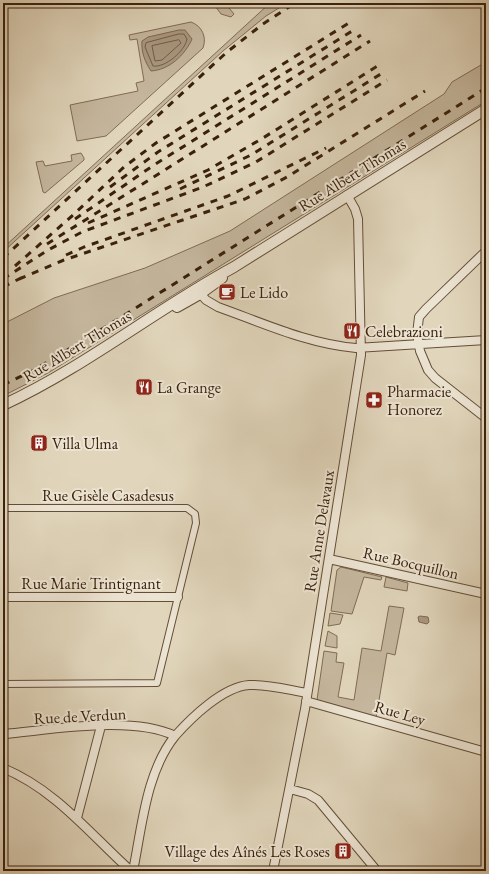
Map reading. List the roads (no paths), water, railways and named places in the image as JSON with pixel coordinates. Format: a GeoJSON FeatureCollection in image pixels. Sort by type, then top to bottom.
{"type":"FeatureCollection","features":[{"type":"Feature","properties":{"kind":"street","name":"Rue Albert Thomas"},"geometry":{"type":"LineString","coordinates":[[3,405],[46,383],[198,291],[486,109]]}},
{"type":"Feature","properties":{"kind":"street","name":"Rue Anne Delavaux"},"geometry":{"type":"LineString","coordinates":[[273,871],[290,789],[306,697],[329,559],[361,347],[358,219],[355,209],[347,196]]}},
{"type":"Feature","properties":{"kind":"street"},"geometry":{"type":"LineString","coordinates":[[486,251],[422,313],[416,327],[418,344],[431,374],[486,418]]}},
{"type":"Feature","properties":{"kind":"street"},"geometry":{"type":"LineString","coordinates":[[198,291],[213,305],[304,338],[338,346],[361,347],[486,340]]}},
{"type":"Feature","properties":{"kind":"street","name":"Rue Gisèle Casadesus"},"geometry":{"type":"LineString","coordinates":[[3,508],[187,508],[195,514],[196,523],[157,683],[3,684]]}},
{"type":"Feature","properties":{"kind":"street","name":"Rue Bocquillon"},"geometry":{"type":"LineString","coordinates":[[329,559],[486,594]]}},
{"type":"Feature","properties":{"kind":"street","name":"Rue Marie Trintignant"},"geometry":{"type":"LineString","coordinates":[[3,597],[178,597]]}},
{"type":"Feature","properties":{"kind":"street"},"geometry":{"type":"LineString","coordinates":[[132,871],[153,776],[162,755],[175,736],[217,699],[238,688],[262,686],[306,697]]}},
{"type":"Feature","properties":{"kind":"street","name":"Rue Ley"},"geometry":{"type":"LineString","coordinates":[[306,697],[486,752]]}},
{"type":"Feature","properties":{"kind":"street"},"geometry":{"type":"LineString","coordinates":[[77,818],[101,726]]}},
{"type":"Feature","properties":{"kind":"street","name":"Rue de Verdun"},"geometry":{"type":"LineString","coordinates":[[3,734],[101,726],[120,726],[150,729],[175,736]]}},
{"type":"Feature","properties":{"kind":"street"},"geometry":{"type":"LineString","coordinates":[[3,768],[33,784],[77,818],[132,871]]}},
{"type":"Feature","properties":{"kind":"street"},"geometry":{"type":"LineString","coordinates":[[290,789],[308,794],[318,800],[377,871]]}},
{"type":"Feature","properties":{"kind":"water"},"geometry":{"type":"Polygon","coordinates":[[[185,30],[192,39],[185,51],[170,65],[151,71],[144,57],[142,41],[148,37],[185,30]]]}},
{"type":"Feature","properties":{"kind":"water"},"geometry":{"type":"Polygon","coordinates":[[[418,617],[428,617],[429,622],[427,624],[419,622],[418,617]]]}},
{"type":"Feature","properties":{"kind":"railway"},"geometry":{"type":"LineString","coordinates":[[3,258],[227,52],[263,24],[295,3]]}},
{"type":"Feature","properties":{"kind":"railway"},"geometry":{"type":"LineString","coordinates":[[15,266],[72,216],[124,167],[156,143],[352,21]]}},
{"type":"Feature","properties":{"kind":"railway"},"geometry":{"type":"LineString","coordinates":[[110,187],[158,152],[357,28]]}},
{"type":"Feature","properties":{"kind":"railway"},"geometry":{"type":"LineString","coordinates":[[75,219],[154,165],[361,35]]}},
{"type":"Feature","properties":{"kind":"railway"},"geometry":{"type":"LineString","coordinates":[[47,244],[370,41]]}},
{"type":"Feature","properties":{"kind":"railway"},"geometry":{"type":"LineString","coordinates":[[88,223],[208,170],[263,138],[379,65]]}},
{"type":"Feature","properties":{"kind":"railway"},"geometry":{"type":"LineString","coordinates":[[180,189],[251,155],[384,72]]}},
{"type":"Feature","properties":{"kind":"railway"},"geometry":{"type":"LineString","coordinates":[[3,279],[48,250],[82,232],[203,187],[256,162],[387,80]]}},
{"type":"Feature","properties":{"kind":"railway"},"geometry":{"type":"LineString","coordinates":[[3,385],[34,370],[99,331],[486,88]]}},
{"type":"Feature","properties":{"kind":"railway"},"geometry":{"type":"LineString","coordinates":[[19,279],[64,260],[245,199],[287,177],[425,91]]}},
{"type":"Feature","properties":{"kind":"railway"},"geometry":{"type":"LineString","coordinates":[[66,255],[84,247],[228,196],[326,148]]}},
{"type":"Feature","properties":{"kind":"railway"},"geometry":{"type":"LineString","coordinates":[[3,287],[23,277]]}},
{"type":"Feature","properties":{"kind":"place","name":"Le Lido"},"geometry":{"type":"Point","coordinates":[227,292]}},
{"type":"Feature","properties":{"kind":"place","name":"Celebrazioni"},"geometry":{"type":"Point","coordinates":[352,331]}},
{"type":"Feature","properties":{"kind":"place","name":"La Grange"},"geometry":{"type":"Point","coordinates":[144,387]}},
{"type":"Feature","properties":{"kind":"place","name":"Pharmacie Honorez"},"geometry":{"type":"Point","coordinates":[374,400]}},
{"type":"Feature","properties":{"kind":"place","name":"Villa Ulma"},"geometry":{"type":"Point","coordinates":[39,443]}},
{"type":"Feature","properties":{"kind":"place","name":"Village des Aînés Les Roses"},"geometry":{"type":"Point","coordinates":[343,851]}}]}
